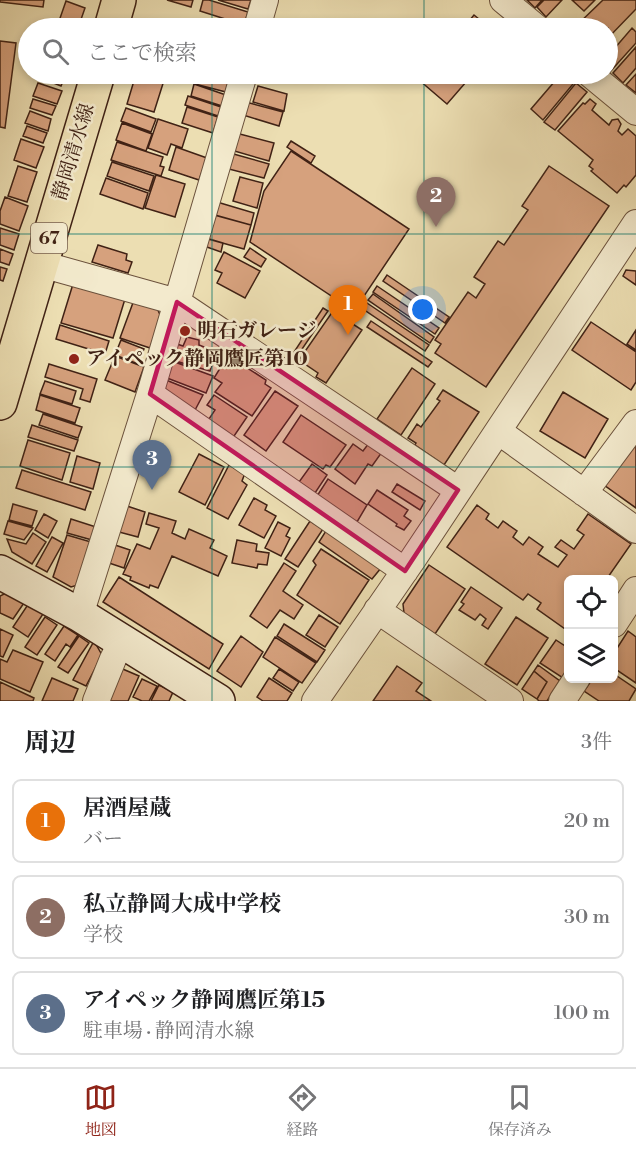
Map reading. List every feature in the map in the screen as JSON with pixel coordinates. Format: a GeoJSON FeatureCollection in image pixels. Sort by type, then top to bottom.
{"type":"FeatureCollection","features":[{"type":"Feature","properties":{"kind":"main road"},"geometry":{"type":"LineString","coordinates":[[114,18],[119,0]]}},
{"type":"Feature","properties":{"kind":"main road","name":"静岡清水線"},"geometry":{"type":"LineString","coordinates":[[0,403],[95,84]]}},
{"type":"Feature","properties":{"kind":"street"},"geometry":{"type":"LineString","coordinates":[[260,18],[265,0]]}},
{"type":"Feature","properties":{"kind":"street"},"geometry":{"type":"LineString","coordinates":[[503,0],[525,18]]}},
{"type":"Feature","properties":{"kind":"street"},"geometry":{"type":"LineString","coordinates":[[80,615],[177,302],[236,84]]}},
{"type":"Feature","properties":{"kind":"street"},"geometry":{"type":"LineString","coordinates":[[602,84],[636,112]]}},
{"type":"Feature","properties":{"kind":"street"},"geometry":{"type":"LineString","coordinates":[[315,701],[498,431],[627,254],[636,223]]}},
{"type":"Feature","properties":{"kind":"street"},"geometry":{"type":"LineString","coordinates":[[41,264],[177,302],[458,490]]}},
{"type":"Feature","properties":{"kind":"street"},"geometry":{"type":"LineString","coordinates":[[150,394],[405,571]]}},
{"type":"Feature","properties":{"kind":"street"},"geometry":{"type":"LineString","coordinates":[[584,493],[636,423]]}},
{"type":"Feature","properties":{"kind":"street"},"geometry":{"type":"LineString","coordinates":[[498,431],[636,530]]}},
{"type":"Feature","properties":{"kind":"street"},"geometry":{"type":"LineString","coordinates":[[0,572],[80,615],[218,701]]}},
{"type":"Feature","properties":{"kind":"street"},"geometry":{"type":"LineString","coordinates":[[618,618],[636,590]]}},
{"type":"Feature","properties":{"kind":"street"},"geometry":{"type":"LineString","coordinates":[[377,610],[510,701]]}},
{"type":"Feature","properties":{"kind":"street"},"geometry":{"type":"LineString","coordinates":[[96,701],[122,641]]}},
{"type":"Feature","properties":{"kind":"street"},"geometry":{"type":"LineString","coordinates":[[562,701],[574,683]]}},
{"type":"Feature","properties":{"kind":"highlighted area"},"geometry":{"type":"Polygon","coordinates":[[[177,302],[458,490],[405,571],[150,394],[177,302]]]}},
{"type":"Feature","properties":{"kind":"building"},"geometry":{"type":"Polygon","coordinates":[[[0,0],[44,0],[43,7],[0,2],[0,0]]]}},
{"type":"Feature","properties":{"kind":"building"},"geometry":{"type":"Polygon","coordinates":[[[167,0],[193,0],[191,7],[167,0]]]}},
{"type":"Feature","properties":{"kind":"building"},"geometry":{"type":"Polygon","coordinates":[[[203,0],[209,0],[248,12],[246,18],[222,18],[200,11],[203,0]]]}},
{"type":"Feature","properties":{"kind":"building"},"geometry":{"type":"Polygon","coordinates":[[[218,0],[251,0],[248,9],[218,0]]]}},
{"type":"Feature","properties":{"kind":"building"},"geometry":{"type":"Polygon","coordinates":[[[527,0],[542,0],[535,8],[527,0]]]}},
{"type":"Feature","properties":{"kind":"building"},"geometry":{"type":"Polygon","coordinates":[[[544,0],[562,0],[546,17],[537,7],[544,0]]]}},
{"type":"Feature","properties":{"kind":"building"},"geometry":{"type":"Polygon","coordinates":[[[572,0],[595,0],[584,11],[572,0]]]}},
{"type":"Feature","properties":{"kind":"building"},"geometry":{"type":"Polygon","coordinates":[[[603,0],[636,0],[636,9],[618,28],[618,18],[584,18],[603,0]]]}},
{"type":"Feature","properties":{"kind":"building"},"geometry":{"type":"Polygon","coordinates":[[[66,1],[85,8],[82,18],[60,18],[66,1]]]}},
{"type":"Feature","properties":{"kind":"building"},"geometry":{"type":"Polygon","coordinates":[[[632,28],[636,32],[636,43],[618,63],[618,44],[632,28]]]}},
{"type":"Feature","properties":{"kind":"building"},"geometry":{"type":"Polygon","coordinates":[[[0,41],[16,43],[5,128],[0,127],[0,41]]]}},
{"type":"Feature","properties":{"kind":"building"},"geometry":{"type":"Polygon","coordinates":[[[636,47],[636,68],[623,83],[618,78],[618,67],[636,47]]]}},
{"type":"Feature","properties":{"kind":"building"},"geometry":{"type":"Polygon","coordinates":[[[636,74],[636,93],[626,85],[636,74]]]}},
{"type":"Feature","properties":{"kind":"building"},"geometry":{"type":"Polygon","coordinates":[[[38,84],[62,91],[57,104],[33,96],[38,84]]]}},
{"type":"Feature","properties":{"kind":"building"},"geometry":{"type":"Polygon","coordinates":[[[133,84],[163,84],[154,112],[127,104],[133,84]]]}},
{"type":"Feature","properties":{"kind":"building"},"geometry":{"type":"Polygon","coordinates":[[[194,84],[226,95],[222,106],[191,96],[194,84]]]}},
{"type":"Feature","properties":{"kind":"building"},"geometry":{"type":"Polygon","coordinates":[[[195,84],[228,84],[226,92],[195,84]]]}},
{"type":"Feature","properties":{"kind":"building"},"geometry":{"type":"Polygon","coordinates":[[[424,84],[464,84],[447,104],[424,84]]]}},
{"type":"Feature","properties":{"kind":"building"},"geometry":{"type":"Polygon","coordinates":[[[552,84],[573,84],[543,120],[531,109],[552,84]]]}},
{"type":"Feature","properties":{"kind":"building"},"geometry":{"type":"Polygon","coordinates":[[[575,84],[587,92],[555,130],[544,122],[575,84]]]}},
{"type":"Feature","properties":{"kind":"building"},"geometry":{"type":"Polygon","coordinates":[[[258,86],[287,94],[284,111],[253,102],[258,86]]]}},
{"type":"Feature","properties":{"kind":"building"},"geometry":{"type":"Polygon","coordinates":[[[188,96],[221,107],[218,116],[185,105],[188,96]]]}},
{"type":"Feature","properties":{"kind":"building"},"geometry":{"type":"Polygon","coordinates":[[[33,99],[56,106],[52,115],[30,108],[33,99]]]}},
{"type":"Feature","properties":{"kind":"building"},"geometry":{"type":"Polygon","coordinates":[[[590,99],[596,104],[592,110],[609,125],[612,120],[618,119],[621,124],[618,131],[622,135],[628,129],[636,136],[636,175],[626,187],[624,185],[617,193],[591,171],[593,169],[589,166],[593,160],[558,131],[583,103],[585,104],[590,99]]]}},
{"type":"Feature","properties":{"kind":"building"},"geometry":{"type":"Polygon","coordinates":[[[246,102],[283,112],[279,126],[243,115],[246,102]]]}},
{"type":"Feature","properties":{"kind":"building"},"geometry":{"type":"Polygon","coordinates":[[[187,107],[218,117],[213,133],[182,123],[187,107]]]}},
{"type":"Feature","properties":{"kind":"building"},"geometry":{"type":"Polygon","coordinates":[[[126,108],[156,119],[151,132],[121,121],[126,108]]]}},
{"type":"Feature","properties":{"kind":"building"},"geometry":{"type":"Polygon","coordinates":[[[30,111],[51,119],[48,131],[25,123],[30,111]]]}},
{"type":"Feature","properties":{"kind":"building"},"geometry":{"type":"Polygon","coordinates":[[[158,119],[188,129],[182,148],[171,144],[167,155],[148,148],[158,119]]]}},
{"type":"Feature","properties":{"kind":"building"},"geometry":{"type":"Polygon","coordinates":[[[122,123],[152,134],[146,151],[116,140],[122,123]]]}},
{"type":"Feature","properties":{"kind":"building"},"geometry":{"type":"Polygon","coordinates":[[[27,126],[47,133],[43,143],[23,136],[27,126]]]}},
{"type":"Feature","properties":{"kind":"building"},"geometry":{"type":"Polygon","coordinates":[[[236,133],[274,143],[269,161],[231,150],[236,133]]]}},
{"type":"Feature","properties":{"kind":"building"},"geometry":{"type":"Polygon","coordinates":[[[21,139],[44,147],[36,168],[14,160],[21,139]]]}},
{"type":"Feature","properties":{"kind":"building"},"geometry":{"type":"Polygon","coordinates":[[[291,141],[315,156],[311,163],[287,147],[291,141]]]}},
{"type":"Feature","properties":{"kind":"building"},"geometry":{"type":"Polygon","coordinates":[[[117,142],[163,157],[160,166],[164,167],[161,176],[111,160],[117,142]]]}},
{"type":"Feature","properties":{"kind":"building"},"geometry":{"type":"Polygon","coordinates":[[[176,147],[207,158],[199,180],[169,170],[176,147]]]}},
{"type":"Feature","properties":{"kind":"building"},"geometry":{"type":"Polygon","coordinates":[[[291,151],[409,229],[354,311],[250,242],[264,191],[291,151]]]}},
{"type":"Feature","properties":{"kind":"building"},"geometry":{"type":"Polygon","coordinates":[[[230,153],[269,164],[264,178],[225,168],[230,153]]]}},
{"type":"Feature","properties":{"kind":"building"},"geometry":{"type":"Polygon","coordinates":[[[112,162],[154,176],[149,191],[107,176],[112,162]]]}},
{"type":"Feature","properties":{"kind":"building"},"geometry":{"type":"Polygon","coordinates":[[[18,166],[37,172],[27,202],[8,196],[18,166]]]}},
{"type":"Feature","properties":{"kind":"building"},"geometry":{"type":"Polygon","coordinates":[[[549,166],[609,206],[486,387],[435,353],[441,344],[435,340],[468,292],[476,298],[485,284],[474,277],[498,241],[504,245],[528,210],[522,206],[549,166]]]}},
{"type":"Feature","properties":{"kind":"building"},"geometry":{"type":"Polygon","coordinates":[[[156,175],[185,184],[175,217],[145,208],[156,175]]]}},
{"type":"Feature","properties":{"kind":"building"},"geometry":{"type":"Polygon","coordinates":[[[240,177],[263,183],[257,208],[233,201],[240,177]]]}},
{"type":"Feature","properties":{"kind":"building"},"geometry":{"type":"Polygon","coordinates":[[[106,178],[148,193],[143,209],[100,194],[106,178]]]}},
{"type":"Feature","properties":{"kind":"building"},"geometry":{"type":"Polygon","coordinates":[[[5,197],[28,206],[19,231],[0,224],[0,211],[5,197]]]}},
{"type":"Feature","properties":{"kind":"building"},"geometry":{"type":"Polygon","coordinates":[[[217,202],[254,213],[251,225],[214,215],[217,202]]]}},
{"type":"Feature","properties":{"kind":"building"},"geometry":{"type":"Polygon","coordinates":[[[215,215],[251,225],[244,249],[208,239],[215,215]]]}},
{"type":"Feature","properties":{"kind":"building"},"geometry":{"type":"Polygon","coordinates":[[[0,228],[19,234],[14,250],[0,245],[0,228]]]}},
{"type":"Feature","properties":{"kind":"building"},"geometry":{"type":"Polygon","coordinates":[[[206,238],[223,243],[221,252],[204,246],[206,238]]]}},
{"type":"Feature","properties":{"kind":"building"},"geometry":{"type":"Polygon","coordinates":[[[98,245],[127,254],[126,260],[132,262],[128,273],[92,262],[98,245]]]}},
{"type":"Feature","properties":{"kind":"building"},"geometry":{"type":"Polygon","coordinates":[[[250,248],[266,259],[261,267],[244,257],[250,248]]]}},
{"type":"Feature","properties":{"kind":"building"},"geometry":{"type":"Polygon","coordinates":[[[0,249],[13,254],[9,265],[0,262],[0,249]]]}},
{"type":"Feature","properties":{"kind":"building"},"geometry":{"type":"Polygon","coordinates":[[[224,252],[260,271],[245,298],[217,283],[222,273],[215,270],[224,252]]]}},
{"type":"Feature","properties":{"kind":"building"},"geometry":{"type":"Polygon","coordinates":[[[0,267],[7,269],[3,281],[0,280],[0,267]]]}},
{"type":"Feature","properties":{"kind":"building"},"geometry":{"type":"Polygon","coordinates":[[[626,270],[636,271],[636,285],[623,276],[626,270]]]}},
{"type":"Feature","properties":{"kind":"building"},"geometry":{"type":"Polygon","coordinates":[[[387,275],[449,317],[445,323],[383,281],[387,275]]]}},
{"type":"Feature","properties":{"kind":"building"},"geometry":{"type":"Polygon","coordinates":[[[73,284],[125,299],[113,338],[61,323],[73,284]]]}},
{"type":"Feature","properties":{"kind":"building"},"geometry":{"type":"Polygon","coordinates":[[[377,286],[439,328],[435,334],[373,292],[377,286]]]}},
{"type":"Feature","properties":{"kind":"building"},"geometry":{"type":"Polygon","coordinates":[[[373,294],[434,337],[430,343],[368,300],[373,294]]]}},
{"type":"Feature","properties":{"kind":"building"},"geometry":{"type":"Polygon","coordinates":[[[134,300],[157,308],[161,317],[150,348],[120,338],[134,300]]]}},
{"type":"Feature","properties":{"kind":"building"},"geometry":{"type":"Polygon","coordinates":[[[367,303],[429,345],[425,351],[363,309],[367,303]]]}},
{"type":"Feature","properties":{"kind":"building"},"geometry":{"type":"Polygon","coordinates":[[[323,308],[328,311],[298,355],[294,352],[323,308]]]}},
{"type":"Feature","properties":{"kind":"building"},"geometry":{"type":"Polygon","coordinates":[[[333,311],[362,330],[326,383],[316,377],[318,373],[299,360],[333,311]]]}},
{"type":"Feature","properties":{"kind":"building"},"geometry":{"type":"Polygon","coordinates":[[[371,321],[432,362],[428,367],[367,327],[371,321]]]}},
{"type":"Feature","properties":{"kind":"building"},"geometry":{"type":"Polygon","coordinates":[[[591,322],[636,352],[636,382],[631,390],[572,350],[591,322]]]}},
{"type":"Feature","properties":{"kind":"building"},"geometry":{"type":"Polygon","coordinates":[[[60,325],[109,341],[105,354],[56,339],[60,325]]]}},
{"type":"Feature","properties":{"kind":"building"},"geometry":{"type":"Polygon","coordinates":[[[636,330],[636,350],[627,344],[636,330]]]}},
{"type":"Feature","properties":{"kind":"building"},"geometry":{"type":"Polygon","coordinates":[[[187,337],[199,340],[199,345],[209,349],[207,356],[214,359],[210,371],[172,360],[177,344],[183,346],[187,337]]]}},
{"type":"Feature","properties":{"kind":"building"},"geometry":{"type":"Polygon","coordinates":[[[121,340],[144,349],[138,364],[115,355],[121,340]]]}},
{"type":"Feature","properties":{"kind":"building"},"geometry":{"type":"Polygon","coordinates":[[[115,356],[144,367],[135,392],[105,380],[115,356]]]}},
{"type":"Feature","properties":{"kind":"building"},"geometry":{"type":"Polygon","coordinates":[[[227,357],[266,380],[265,384],[271,388],[252,416],[215,392],[222,383],[214,378],[227,357]]]}},
{"type":"Feature","properties":{"kind":"building"},"geometry":{"type":"Polygon","coordinates":[[[172,361],[213,376],[206,393],[167,378],[172,361]]]}},
{"type":"Feature","properties":{"kind":"building"},"geometry":{"type":"Polygon","coordinates":[[[49,364],[97,379],[90,402],[80,399],[83,389],[45,377],[49,364]]]}},
{"type":"Feature","properties":{"kind":"building"},"geometry":{"type":"Polygon","coordinates":[[[412,368],[435,384],[401,435],[377,419],[412,368]]]}},
{"type":"Feature","properties":{"kind":"building"},"geometry":{"type":"Polygon","coordinates":[[[166,380],[203,395],[194,412],[168,395],[164,385],[166,380]]]}},
{"type":"Feature","properties":{"kind":"building"},"geometry":{"type":"Polygon","coordinates":[[[45,381],[76,391],[72,404],[40,394],[45,381]]]}},
{"type":"Feature","properties":{"kind":"building"},"geometry":{"type":"Polygon","coordinates":[[[443,390],[479,412],[444,465],[408,438],[417,424],[421,427],[440,401],[437,399],[443,390]]]}},
{"type":"Feature","properties":{"kind":"building"},"geometry":{"type":"Polygon","coordinates":[[[275,391],[298,406],[266,451],[244,435],[275,391]]]}},
{"type":"Feature","properties":{"kind":"building"},"geometry":{"type":"Polygon","coordinates":[[[563,392],[608,419],[585,458],[540,431],[563,392]]]}},
{"type":"Feature","properties":{"kind":"building"},"geometry":{"type":"Polygon","coordinates":[[[40,395],[80,408],[75,423],[36,410],[40,395]]]}},
{"type":"Feature","properties":{"kind":"building"},"geometry":{"type":"Polygon","coordinates":[[[214,395],[247,417],[230,442],[205,425],[215,410],[207,405],[214,395]]]}},
{"type":"Feature","properties":{"kind":"building"},"geometry":{"type":"Polygon","coordinates":[[[43,414],[82,427],[78,438],[39,425],[43,414]]]}},
{"type":"Feature","properties":{"kind":"building"},"geometry":{"type":"Polygon","coordinates":[[[301,415],[346,445],[330,467],[326,465],[323,469],[283,442],[301,415]]]}},
{"type":"Feature","properties":{"kind":"building"},"geometry":{"type":"Polygon","coordinates":[[[32,425],[78,440],[74,451],[28,437],[32,425]]]}},
{"type":"Feature","properties":{"kind":"building"},"geometry":{"type":"Polygon","coordinates":[[[28,440],[70,453],[62,480],[20,466],[28,440]]]}},
{"type":"Feature","properties":{"kind":"building"},"geometry":{"type":"Polygon","coordinates":[[[369,443],[382,452],[372,466],[368,464],[355,484],[335,469],[353,444],[363,451],[369,443]]]}},
{"type":"Feature","properties":{"kind":"building"},"geometry":{"type":"Polygon","coordinates":[[[633,443],[636,445],[636,508],[604,485],[633,443]]]}},
{"type":"Feature","properties":{"kind":"building"},"geometry":{"type":"Polygon","coordinates":[[[147,446],[169,453],[165,467],[141,461],[147,446]]]}},
{"type":"Feature","properties":{"kind":"building"},"geometry":{"type":"Polygon","coordinates":[[[199,454],[224,467],[205,505],[179,492],[199,454]]]}},
{"type":"Feature","properties":{"kind":"building"},"geometry":{"type":"Polygon","coordinates":[[[77,456],[100,463],[93,489],[70,482],[77,456]]]}},
{"type":"Feature","properties":{"kind":"building"},"geometry":{"type":"Polygon","coordinates":[[[312,464],[327,475],[315,493],[299,482],[312,464]]]}},
{"type":"Feature","properties":{"kind":"building"},"geometry":{"type":"Polygon","coordinates":[[[229,465],[245,473],[242,481],[247,485],[228,519],[207,508],[229,465]]]}},
{"type":"Feature","properties":{"kind":"building"},"geometry":{"type":"Polygon","coordinates":[[[22,470],[91,492],[85,510],[16,488],[22,470]]]}},
{"type":"Feature","properties":{"kind":"building"},"geometry":{"type":"Polygon","coordinates":[[[328,479],[367,505],[357,522],[317,496],[328,479]]]}},
{"type":"Feature","properties":{"kind":"building"},"geometry":{"type":"Polygon","coordinates":[[[397,484],[425,501],[420,510],[392,492],[397,484]]]}},
{"type":"Feature","properties":{"kind":"building"},"geometry":{"type":"Polygon","coordinates":[[[377,490],[408,510],[404,516],[411,521],[404,530],[368,504],[377,490]]]}},
{"type":"Feature","properties":{"kind":"building"},"geometry":{"type":"Polygon","coordinates":[[[254,498],[267,505],[265,510],[276,516],[264,538],[239,525],[254,498]]]}},
{"type":"Feature","properties":{"kind":"building"},"geometry":{"type":"Polygon","coordinates":[[[13,504],[37,511],[32,526],[9,520],[13,504]]]}},
{"type":"Feature","properties":{"kind":"building"},"geometry":{"type":"Polygon","coordinates":[[[477,505],[489,514],[486,519],[498,528],[503,521],[517,531],[513,537],[523,545],[529,537],[543,547],[538,554],[558,567],[567,555],[555,547],[561,540],[574,549],[584,535],[577,530],[588,514],[631,544],[609,575],[564,575],[564,628],[537,609],[541,603],[528,594],[523,600],[447,547],[477,505]]]}},
{"type":"Feature","properties":{"kind":"building"},"geometry":{"type":"Polygon","coordinates":[[[127,506],[145,512],[138,537],[119,532],[127,506]]]}},
{"type":"Feature","properties":{"kind":"building"},"geometry":{"type":"Polygon","coordinates":[[[149,513],[176,521],[172,533],[185,539],[189,529],[214,540],[210,548],[227,556],[218,576],[172,556],[158,588],[150,585],[149,588],[130,580],[131,577],[123,574],[137,544],[150,549],[159,528],[146,524],[149,513]]]}},
{"type":"Feature","properties":{"kind":"building"},"geometry":{"type":"Polygon","coordinates":[[[44,514],[57,521],[48,538],[35,530],[44,514]]]}},
{"type":"Feature","properties":{"kind":"building"},"geometry":{"type":"Polygon","coordinates":[[[71,519],[96,527],[92,540],[67,533],[71,519]]]}},
{"type":"Feature","properties":{"kind":"building"},"geometry":{"type":"Polygon","coordinates":[[[8,521],[33,528],[24,540],[4,534],[8,521]]]}},
{"type":"Feature","properties":{"kind":"building"},"geometry":{"type":"Polygon","coordinates":[[[310,521],[323,529],[298,567],[285,559],[310,521]]]}},
{"type":"Feature","properties":{"kind":"building"},"geometry":{"type":"Polygon","coordinates":[[[278,522],[290,528],[286,536],[290,538],[281,556],[265,548],[278,522]]]}},
{"type":"Feature","properties":{"kind":"building"},"geometry":{"type":"Polygon","coordinates":[[[329,526],[381,568],[372,579],[319,542],[329,526]]]}},
{"type":"Feature","properties":{"kind":"building"},"geometry":{"type":"Polygon","coordinates":[[[33,533],[46,542],[32,564],[12,552],[7,539],[26,544],[33,533]]]}},
{"type":"Feature","properties":{"kind":"building"},"geometry":{"type":"Polygon","coordinates":[[[67,535],[91,542],[78,585],[71,587],[53,577],[67,535]]]}},
{"type":"Feature","properties":{"kind":"building"},"geometry":{"type":"Polygon","coordinates":[[[52,537],[63,543],[47,572],[36,566],[52,537]]]}},
{"type":"Feature","properties":{"kind":"building"},"geometry":{"type":"Polygon","coordinates":[[[237,540],[257,544],[256,551],[269,553],[267,565],[258,564],[257,568],[232,563],[237,540]]]}},
{"type":"Feature","properties":{"kind":"building"},"geometry":{"type":"Polygon","coordinates":[[[115,545],[130,550],[124,568],[109,563],[115,545]]]}},
{"type":"Feature","properties":{"kind":"building"},"geometry":{"type":"Polygon","coordinates":[[[321,549],[369,580],[340,624],[297,595],[316,565],[313,561],[321,549]]]}},
{"type":"Feature","properties":{"kind":"building"},"geometry":{"type":"Polygon","coordinates":[[[284,563],[296,571],[283,591],[303,605],[294,619],[280,610],[267,628],[250,616],[284,563]]]}},
{"type":"Feature","properties":{"kind":"building"},"geometry":{"type":"Polygon","coordinates":[[[429,565],[465,589],[435,634],[404,613],[403,604],[429,565]]]}},
{"type":"Feature","properties":{"kind":"building"},"geometry":{"type":"Polygon","coordinates":[[[119,577],[223,644],[209,669],[103,602],[119,577]]]}},
{"type":"Feature","properties":{"kind":"building"},"geometry":{"type":"Polygon","coordinates":[[[471,587],[502,608],[488,629],[482,625],[486,619],[480,614],[475,620],[459,610],[464,604],[461,602],[471,587]]]}},
{"type":"Feature","properties":{"kind":"building"},"geometry":{"type":"Polygon","coordinates":[[[10,591],[26,600],[13,619],[0,613],[0,596],[10,591]]]}},
{"type":"Feature","properties":{"kind":"building"},"geometry":{"type":"Polygon","coordinates":[[[29,603],[43,614],[28,637],[13,627],[29,603]]]}},
{"type":"Feature","properties":{"kind":"building"},"geometry":{"type":"Polygon","coordinates":[[[319,615],[338,627],[325,647],[306,635],[319,615]]]}},
{"type":"Feature","properties":{"kind":"building"},"geometry":{"type":"Polygon","coordinates":[[[45,617],[57,625],[37,655],[25,647],[45,617]]]}},
{"type":"Feature","properties":{"kind":"building"},"geometry":{"type":"Polygon","coordinates":[[[516,617],[548,638],[517,685],[485,664],[516,617]]]}},
{"type":"Feature","properties":{"kind":"building"},"geometry":{"type":"Polygon","coordinates":[[[284,624],[325,650],[317,662],[277,636],[284,624]]]}},
{"type":"Feature","properties":{"kind":"building"},"geometry":{"type":"Polygon","coordinates":[[[64,626],[78,635],[70,647],[66,644],[55,661],[45,654],[64,626]]]}},
{"type":"Feature","properties":{"kind":"building"},"geometry":{"type":"Polygon","coordinates":[[[0,629],[13,635],[3,657],[0,656],[0,629]]]}},
{"type":"Feature","properties":{"kind":"building"},"geometry":{"type":"Polygon","coordinates":[[[628,631],[636,637],[636,683],[618,671],[618,647],[628,631]]]}},
{"type":"Feature","properties":{"kind":"building"},"geometry":{"type":"Polygon","coordinates":[[[79,636],[89,643],[68,673],[58,667],[79,636]]]}},
{"type":"Feature","properties":{"kind":"building"},"geometry":{"type":"Polygon","coordinates":[[[241,636],[263,652],[241,687],[217,671],[241,636]]]}},
{"type":"Feature","properties":{"kind":"building"},"geometry":{"type":"Polygon","coordinates":[[[275,637],[316,663],[302,683],[263,657],[275,637]]]}},
{"type":"Feature","properties":{"kind":"building"},"geometry":{"type":"Polygon","coordinates":[[[556,640],[564,645],[563,678],[540,663],[556,640]]]}},
{"type":"Feature","properties":{"kind":"building"},"geometry":{"type":"Polygon","coordinates":[[[94,641],[102,655],[86,686],[73,680],[94,641]]]}},
{"type":"Feature","properties":{"kind":"building"},"geometry":{"type":"Polygon","coordinates":[[[13,650],[43,662],[30,692],[0,679],[0,659],[7,662],[13,650]]]}},
{"type":"Feature","properties":{"kind":"building"},"geometry":{"type":"Polygon","coordinates":[[[538,665],[560,681],[547,701],[537,699],[547,682],[534,671],[538,665]]]}},
{"type":"Feature","properties":{"kind":"building"},"geometry":{"type":"Polygon","coordinates":[[[397,666],[422,683],[416,691],[431,701],[373,701],[397,666]]]}},
{"type":"Feature","properties":{"kind":"building"},"geometry":{"type":"Polygon","coordinates":[[[118,667],[139,676],[128,701],[103,701],[118,667]]]}},
{"type":"Feature","properties":{"kind":"building"},"geometry":{"type":"Polygon","coordinates":[[[279,669],[299,682],[293,691],[273,678],[279,669]]]}},
{"type":"Feature","properties":{"kind":"building"},"geometry":{"type":"Polygon","coordinates":[[[534,671],[547,682],[537,699],[522,689],[534,671]]]}},
{"type":"Feature","properties":{"kind":"building"},"geometry":{"type":"Polygon","coordinates":[[[618,677],[636,689],[629,701],[599,701],[584,691],[590,683],[618,683],[618,677]]]}},
{"type":"Feature","properties":{"kind":"building"},"geometry":{"type":"Polygon","coordinates":[[[52,678],[78,689],[73,701],[42,701],[52,678]]]}},
{"type":"Feature","properties":{"kind":"building"},"geometry":{"type":"Polygon","coordinates":[[[269,678],[292,693],[287,701],[263,701],[257,697],[269,678]]]}},
{"type":"Feature","properties":{"kind":"building"},"geometry":{"type":"Polygon","coordinates":[[[142,679],[157,686],[149,701],[133,697],[142,679]]]}},
{"type":"Feature","properties":{"kind":"building"},"geometry":{"type":"Polygon","coordinates":[[[0,682],[34,698],[33,701],[0,701],[0,682]]]}},
{"type":"Feature","properties":{"kind":"building"},"geometry":{"type":"Polygon","coordinates":[[[159,685],[173,692],[169,701],[151,701],[159,685]]]}},
{"type":"Feature","properties":{"kind":"place","name":"私立静岡大成中学校"},"geometry":{"type":"Point","coordinates":[436,227]}},
{"type":"Feature","properties":{"kind":"place","name":"明石ガレージ"},"geometry":{"type":"Point","coordinates":[185,331]}},
{"type":"Feature","properties":{"kind":"place","name":"居酒屋蔵"},"geometry":{"type":"Point","coordinates":[348,335]}},
{"type":"Feature","properties":{"kind":"place","name":"アイペック静岡鷹匠第10"},"geometry":{"type":"Point","coordinates":[74,359]}},
{"type":"Feature","properties":{"kind":"place","name":"アイペック静岡鷹匠第15"},"geometry":{"type":"Point","coordinates":[152,490]}}]}
